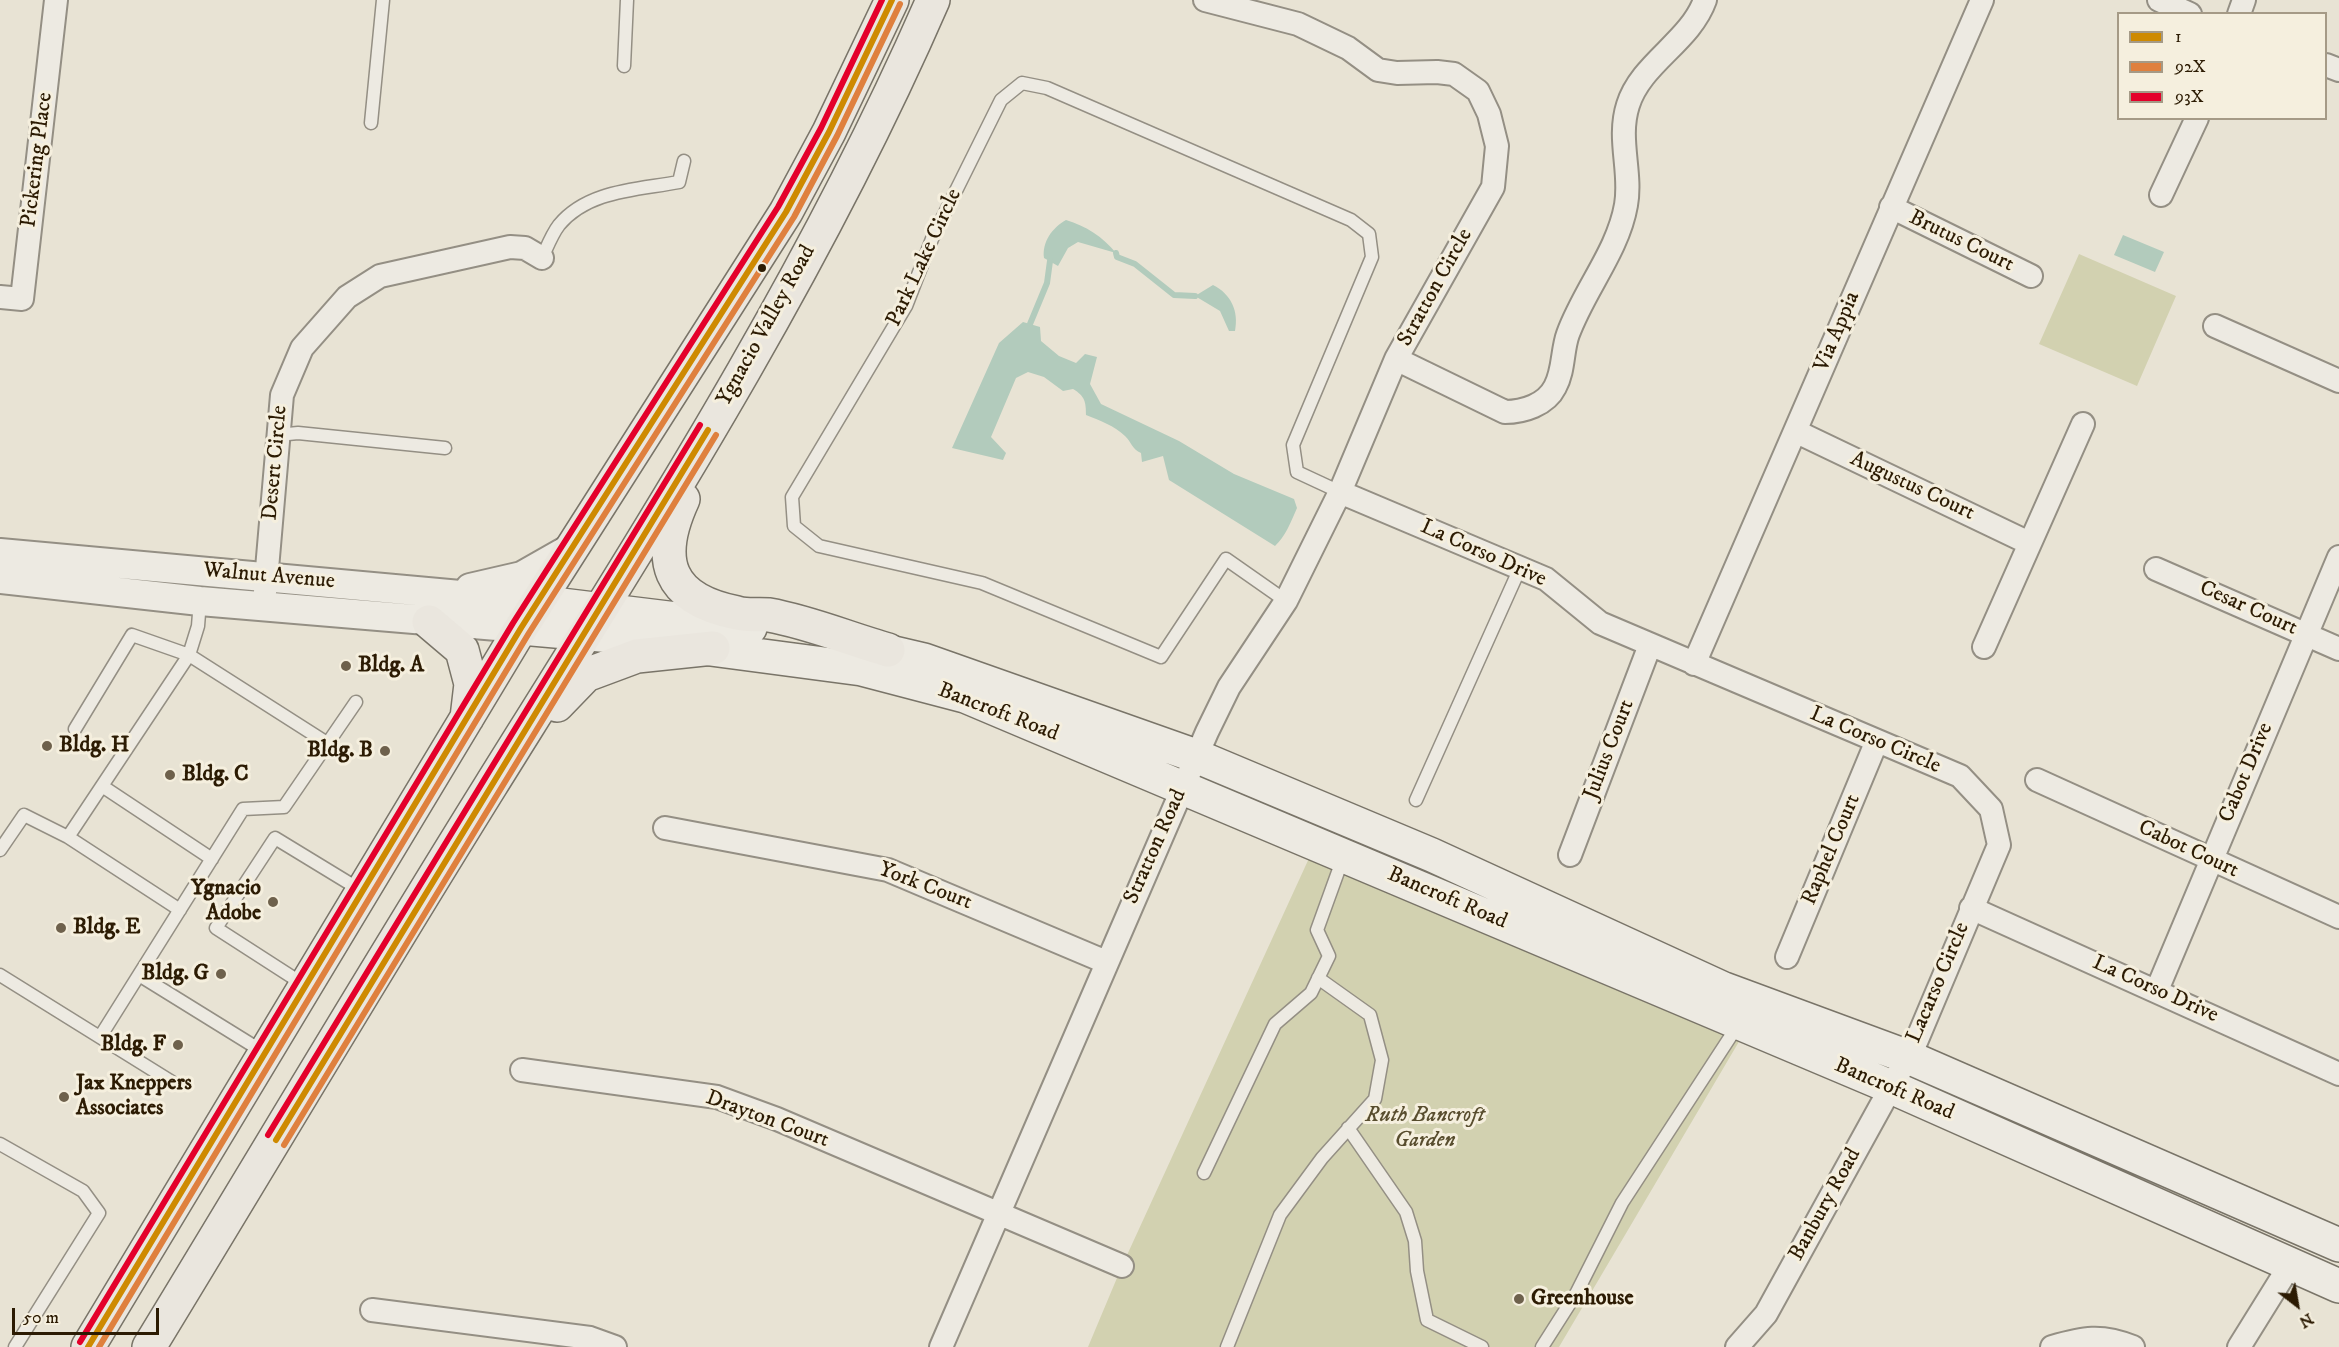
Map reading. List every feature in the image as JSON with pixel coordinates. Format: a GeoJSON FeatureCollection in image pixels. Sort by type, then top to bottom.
{"type":"FeatureCollection","features":[{"type":"Feature","properties":{"kind":"highway","name":"Ygnacio Valley Road"},"geometry":{"type":"LineString","coordinates":[[88,1347],[530,615],[786,212],[829,132],[892,0]]}},
{"type":"Feature","properties":{"kind":"highway","name":"Ygnacio Valley Road"},"geometry":{"type":"LineString","coordinates":[[149,1347],[488,790],[593,622],[793,287],[911,51],[933,0]]}},
{"type":"Feature","properties":{"kind":"highway"},"geometry":{"type":"LineString","coordinates":[[728,397],[671,525],[668,547],[670,563],[683,591],[708,605],[738,614],[768,615],[888,650]]}},
{"type":"Feature","properties":{"kind":"highway"},"geometry":{"type":"LineString","coordinates":[[429,622],[462,650],[471,684],[467,720]]}},
{"type":"Feature","properties":{"kind":"highway"},"geometry":{"type":"LineString","coordinates":[[488,790],[530,747],[556,706],[586,675],[637,656],[713,648]]}},
{"type":"Feature","properties":{"kind":"main road","name":"Bancroft Road"},"geometry":{"type":"LineString","coordinates":[[530,615],[593,622],[718,623],[888,650],[924,660],[1196,756],[1432,855],[1724,989],[1908,1057],[2339,1245]]}},
{"type":"Feature","properties":{"kind":"main road","name":"Bancroft Road"},"geometry":{"type":"LineString","coordinates":[[593,622],[713,648],[862,669],[965,696],[1183,786],[1891,1087],[2339,1286]]}},
{"type":"Feature","properties":{"kind":"street","name":"Pickering Place"},"geometry":{"type":"LineString","coordinates":[[0,297],[22,299],[56,0]]}},
{"type":"Feature","properties":{"kind":"street","name":"Stratton Circle"},"geometry":{"type":"LineString","coordinates":[[1205,0],[1298,24],[1348,48],[1378,70],[1397,73],[1454,74],[1478,91],[1490,114],[1497,146],[1493,187],[1396,359],[1505,412],[1517,412],[1533,407],[1547,397],[1556,386],[1567,336],[1584,296],[1623,223],[1627,202],[1623,136],[1628,104],[1647,74],[1698,18],[1705,0]]}},
{"type":"Feature","properties":{"kind":"street","name":"Via Appia"},"geometry":{"type":"LineString","coordinates":[[1694,664],[1982,0]]}},
{"type":"Feature","properties":{"kind":"street"},"geometry":{"type":"LineString","coordinates":[[2159,0],[2186,12]]}},
{"type":"Feature","properties":{"kind":"street"},"geometry":{"type":"LineString","coordinates":[[2161,195],[2196,120]]}},
{"type":"Feature","properties":{"kind":"street","name":"Brutus Court"},"geometry":{"type":"LineString","coordinates":[[1891,207],[2031,276]]}},
{"type":"Feature","properties":{"kind":"street","name":"Desert Circle"},"geometry":{"type":"LineString","coordinates":[[264,605],[282,395],[302,348],[347,297],[380,276],[510,247],[525,248],[542,258]]}},
{"type":"Feature","properties":{"kind":"street"},"geometry":{"type":"LineString","coordinates":[[2215,326],[2339,381]]}},
{"type":"Feature","properties":{"kind":"street","name":"Stratton Road"},"geometry":{"type":"LineString","coordinates":[[941,1347],[1196,756],[1229,687],[1286,601],[1340,492],[1396,359]]}},
{"type":"Feature","properties":{"kind":"street"},"geometry":{"type":"LineString","coordinates":[[1984,647],[2083,424]]}},
{"type":"Feature","properties":{"kind":"street","name":"Augustus Court"},"geometry":{"type":"LineString","coordinates":[[1796,431],[2030,543]]}},
{"type":"Feature","properties":{"kind":"street","name":"La Corso Drive"},"geometry":{"type":"LineString","coordinates":[[1340,492],[1546,579],[1600,623],[1650,645]]}},
{"type":"Feature","properties":{"kind":"street"},"geometry":{"type":"LineString","coordinates":[[446,594],[522,576],[573,547]]}},
{"type":"Feature","properties":{"kind":"street","name":"Walnut Avenue"},"geometry":{"type":"LineString","coordinates":[[0,553],[446,594],[530,615]]}},
{"type":"Feature","properties":{"kind":"street","name":"Cabot Drive"},"geometry":{"type":"LineString","coordinates":[[2157,990],[2339,557]]}},
{"type":"Feature","properties":{"kind":"street","name":"Cesar Court"},"geometry":{"type":"LineString","coordinates":[[2156,569],[2339,649]]}},
{"type":"Feature","properties":{"kind":"street","name":"Walnut Avenue"},"geometry":{"type":"LineString","coordinates":[[0,579],[200,601],[264,605],[429,622],[530,615]]}},
{"type":"Feature","properties":{"kind":"street","name":"La Corso Circle"},"geometry":{"type":"LineString","coordinates":[[1650,645],[1876,743],[1960,776],[1991,808],[1999,845],[1971,908]]}},
{"type":"Feature","properties":{"kind":"street","name":"Julius Court"},"geometry":{"type":"LineString","coordinates":[[1570,855],[1650,645]]}},
{"type":"Feature","properties":{"kind":"street","name":"Raphel Court"},"geometry":{"type":"LineString","coordinates":[[1787,957],[1876,743]]}},
{"type":"Feature","properties":{"kind":"street","name":"Cabot Court"},"geometry":{"type":"LineString","coordinates":[[2037,780],[2210,861],[2339,917]]}},
{"type":"Feature","properties":{"kind":"street","name":"York Court"},"geometry":{"type":"LineString","coordinates":[[665,828],[888,870],[1106,962]]}},
{"type":"Feature","properties":{"kind":"street","name":"La Corso Drive"},"geometry":{"type":"LineString","coordinates":[[1971,908],[2339,1074]]}},
{"type":"Feature","properties":{"kind":"street","name":"Lacarso Circle"},"geometry":{"type":"LineString","coordinates":[[1908,1057],[1971,908]]}},
{"type":"Feature","properties":{"kind":"street","name":"Banbury Road"},"geometry":{"type":"LineString","coordinates":[[1737,1347],[1766,1314],[1908,1057]]}},
{"type":"Feature","properties":{"kind":"street","name":"Drayton Court"},"geometry":{"type":"LineString","coordinates":[[522,1070],[717,1097],[777,1119],[1122,1266]]}},
{"type":"Feature","properties":{"kind":"street"},"geometry":{"type":"LineString","coordinates":[[2239,1347],[2290,1265]]}},
{"type":"Feature","properties":{"kind":"street"},"geometry":{"type":"LineString","coordinates":[[372,1310],[590,1338],[615,1347]]}},
{"type":"Feature","properties":{"kind":"street"},"geometry":{"type":"LineString","coordinates":[[2052,1347],[2087,1337],[2118,1341],[2133,1347]]}},
{"type":"Feature","properties":{"kind":"lane"},"geometry":{"type":"LineString","coordinates":[[371,123],[383,0]]}},
{"type":"Feature","properties":{"kind":"lane"},"geometry":{"type":"LineString","coordinates":[[624,66],[627,0]]}},
{"type":"Feature","properties":{"kind":"lane","name":"Park Lake Circle"},"geometry":{"type":"LineString","coordinates":[[1286,601],[1226,559],[1161,657],[982,583],[819,546],[794,525],[792,497],[906,306],[932,239],[1001,100],[1022,82],[1047,88],[1351,220],[1369,234],[1372,257],[1293,445],[1297,472],[1340,492]]}},
{"type":"Feature","properties":{"kind":"lane"},"geometry":{"type":"LineString","coordinates":[[542,258],[557,227],[574,209],[591,199],[679,182],[684,161]]}},
{"type":"Feature","properties":{"kind":"lane"},"geometry":{"type":"LineString","coordinates":[[278,435],[298,433],[445,448]]}},
{"type":"Feature","properties":{"kind":"lane"},"geometry":{"type":"LineString","coordinates":[[1416,800],[1520,568]]}},
{"type":"Feature","properties":{"kind":"lane"},"geometry":{"type":"LineString","coordinates":[[68,837],[189,655],[198,626],[200,601]]}},
{"type":"Feature","properties":{"kind":"lane"},"geometry":{"type":"LineString","coordinates":[[75,729],[132,635],[189,655],[327,743]]}},
{"type":"Feature","properties":{"kind":"lane"},"geometry":{"type":"LineString","coordinates":[[100,1037],[243,809],[284,807],[356,702]]}},
{"type":"Feature","properties":{"kind":"lane"},"geometry":{"type":"LineString","coordinates":[[102,786],[212,859]]}},
{"type":"Feature","properties":{"kind":"lane"},"geometry":{"type":"LineString","coordinates":[[0,850],[24,815],[68,837],[180,910]]}},
{"type":"Feature","properties":{"kind":"lane"},"geometry":{"type":"LineString","coordinates":[[306,986],[216,928],[275,838],[363,892]]}},
{"type":"Feature","properties":{"kind":"lane"},"geometry":{"type":"LineString","coordinates":[[1204,1173],[1275,1024],[1311,993],[1329,956],[1317,930],[1344,855]]}},
{"type":"Feature","properties":{"kind":"lane"},"geometry":{"type":"LineString","coordinates":[[0,975],[172,1082]]}},
{"type":"Feature","properties":{"kind":"lane"},"geometry":{"type":"LineString","coordinates":[[139,975],[266,1053]]}},
{"type":"Feature","properties":{"kind":"lane"},"geometry":{"type":"LineString","coordinates":[[1227,1347],[1281,1215],[1322,1158],[1375,1099],[1382,1060],[1370,1015],[1318,978]]}},
{"type":"Feature","properties":{"kind":"lane"},"geometry":{"type":"LineString","coordinates":[[1542,1347],[1577,1292],[1622,1203],[1739,1024]]}},
{"type":"Feature","properties":{"kind":"lane"},"geometry":{"type":"LineString","coordinates":[[1348,1128],[1406,1212],[1415,1241],[1417,1271],[1427,1320],[1482,1347]]}},
{"type":"Feature","properties":{"kind":"lane"},"geometry":{"type":"LineString","coordinates":[[0,1144],[83,1191],[99,1213],[15,1347]]}},
{"type":"Feature","properties":{"kind":"green space"},"geometry":{"type":"Polygon","coordinates":[[[2079,254],[2176,296],[2137,386],[2039,344],[2079,254]]]}},
{"type":"Feature","properties":{"kind":"green space","name":"Ruth Bancroft Garden"},"geometry":{"type":"Polygon","coordinates":[[[1316,843],[1747,1028],[1559,1347],[1088,1347],[1122,1266],[1316,843]]]}},
{"type":"Feature","properties":{"kind":"shaded area"},"geometry":{"type":"Polygon","coordinates":[[[1066,220],[1094,233],[1116,253],[1078,242],[1068,248],[1058,266],[1044,258],[1046,241],[1056,227],[1066,220]]]}},
{"type":"Feature","properties":{"kind":"shaded area"},"geometry":{"type":"Polygon","coordinates":[[[2123,235],[2164,252],[2155,272],[2114,255],[2123,235]]]}},
{"type":"Feature","properties":{"kind":"shaded area"},"geometry":{"type":"Polygon","coordinates":[[[1213,285],[1225,293],[1235,310],[1235,331],[1229,331],[1220,311],[1195,296],[1213,285]]]}},
{"type":"Feature","properties":{"kind":"shaded area"},"geometry":{"type":"Polygon","coordinates":[[[1023,322],[1040,327],[1041,341],[1059,356],[1076,363],[1085,354],[1097,357],[1090,384],[1101,404],[1179,441],[1234,474],[1294,499],[1297,508],[1288,529],[1279,542],[1275,546],[1169,480],[1163,456],[1142,462],[1141,453],[1121,432],[1086,415],[1084,400],[1073,389],[1063,391],[1044,377],[1028,372],[1016,378],[991,437],[1006,453],[1003,460],[952,448],[999,343],[1023,322]]]}},
{"type":"Feature","properties":{"kind":"waterway"},"geometry":{"type":"LineString","coordinates":[[1116,253],[1117,257],[1135,264],[1174,295],[1195,296]]}},
{"type":"Feature","properties":{"kind":"waterway"},"geometry":{"type":"LineString","coordinates":[[1030,324],[1047,283],[1050,261]]}},
{"type":"Feature","properties":{"kind":"transit line","name":"93X"},"geometry":{"type":"LineString","coordinates":[[80,1342],[513,623],[778,207],[821,128],[882,0]]}},
{"type":"Feature","properties":{"kind":"transit line","name":"1"},"geometry":{"type":"LineString","coordinates":[[88,1347],[521,628],[786,212],[829,132],[892,0]]}},
{"type":"Feature","properties":{"kind":"transit line","name":"92X"},"geometry":{"type":"LineString","coordinates":[[99,1347],[529,633],[794,217],[837,136],[900,4]]}},
{"type":"Feature","properties":{"kind":"transit line","name":"93X"},"geometry":{"type":"LineString","coordinates":[[268,1135],[700,425]]}},
{"type":"Feature","properties":{"kind":"transit line","name":"1"},"geometry":{"type":"LineString","coordinates":[[276,1140],[708,430]]}},
{"type":"Feature","properties":{"kind":"transit line","name":"92X"},"geometry":{"type":"LineString","coordinates":[[284,1145],[716,435]]}},
{"type":"Feature","properties":{"kind":"place","name":"Bldg. A"},"geometry":{"type":"Point","coordinates":[346,666]}},
{"type":"Feature","properties":{"kind":"place","name":"Bldg. H"},"geometry":{"type":"Point","coordinates":[47,746]}},
{"type":"Feature","properties":{"kind":"place","name":"Bldg. B"},"geometry":{"type":"Point","coordinates":[385,751]}},
{"type":"Feature","properties":{"kind":"place","name":"Bldg. C"},"geometry":{"type":"Point","coordinates":[170,775]}},
{"type":"Feature","properties":{"kind":"place","name":"Ygnacio Adobe"},"geometry":{"type":"Point","coordinates":[273,902]}},
{"type":"Feature","properties":{"kind":"place","name":"Bldg. E"},"geometry":{"type":"Point","coordinates":[61,928]}},
{"type":"Feature","properties":{"kind":"place","name":"Bldg. G"},"geometry":{"type":"Point","coordinates":[221,974]}},
{"type":"Feature","properties":{"kind":"place","name":"Bldg. F"},"geometry":{"type":"Point","coordinates":[178,1045]}},
{"type":"Feature","properties":{"kind":"place","name":"Jax Kneppers Associates"},"geometry":{"type":"Point","coordinates":[64,1097]}},
{"type":"Feature","properties":{"kind":"place","name":"Greenhouse"},"geometry":{"type":"Point","coordinates":[1519,1299]}}]}
